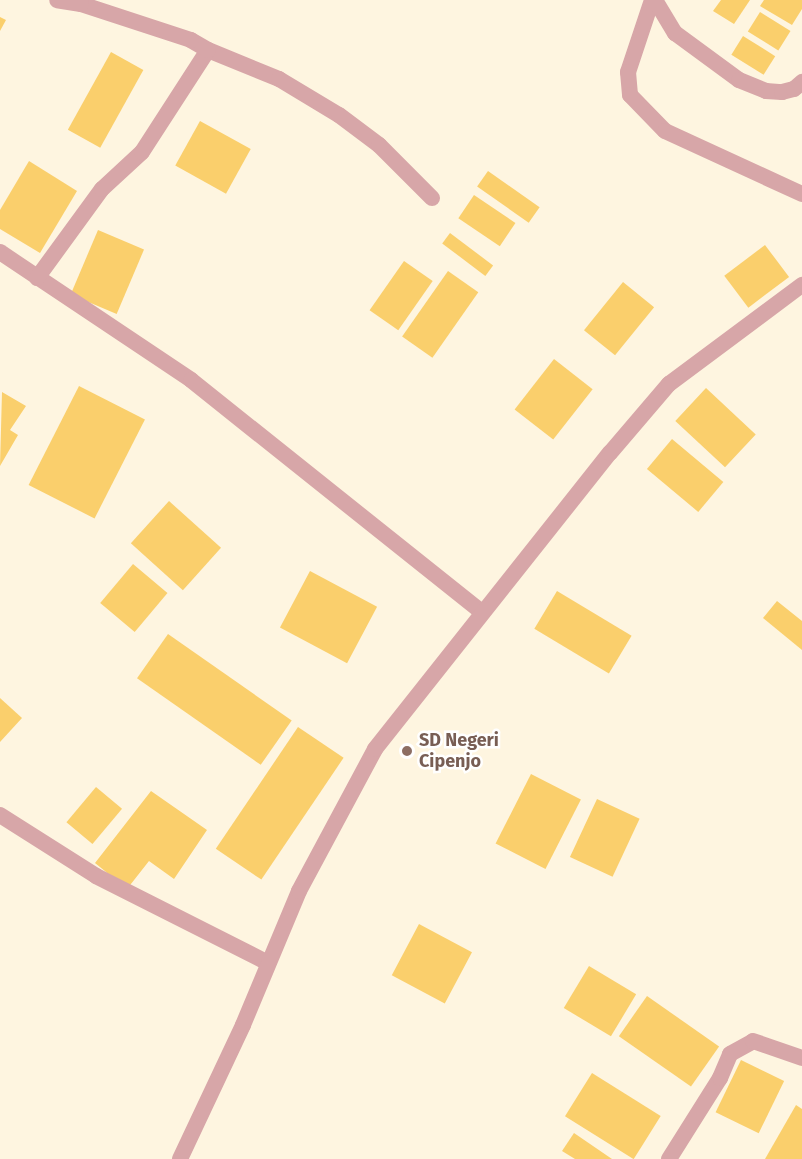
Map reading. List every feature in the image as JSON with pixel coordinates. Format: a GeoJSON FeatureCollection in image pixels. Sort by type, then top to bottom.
{"type":"FeatureCollection","features":[{"type":"Feature","properties":{"kind":"street"},"geometry":{"type":"LineString","coordinates":[[57,0],[81,4],[169,33],[279,79],[339,115],[379,145],[432,198]]}},
{"type":"Feature","properties":{"kind":"street"},"geometry":{"type":"LineString","coordinates":[[654,0],[675,33],[739,80],[766,91],[782,92],[794,89],[802,82]]}},
{"type":"Feature","properties":{"kind":"street"},"geometry":{"type":"LineString","coordinates":[[654,0],[628,72],[630,95],[665,131],[802,194]]}},
{"type":"Feature","properties":{"kind":"street"},"geometry":{"type":"LineString","coordinates":[[37,278],[102,189],[142,152],[208,50]]}},
{"type":"Feature","properties":{"kind":"street"},"geometry":{"type":"LineString","coordinates":[[0,252],[191,380],[482,612]]}},
{"type":"Feature","properties":{"kind":"street"},"geometry":{"type":"LineString","coordinates":[[180,1159],[243,1025],[298,891],[375,749],[482,612],[669,384],[802,285]]}},
{"type":"Feature","properties":{"kind":"street"},"geometry":{"type":"LineString","coordinates":[[0,815],[96,876],[268,963]]}},
{"type":"Feature","properties":{"kind":"street"},"geometry":{"type":"LineString","coordinates":[[673,1158],[720,1078],[730,1054],[753,1041],[802,1058]]}},
{"type":"Feature","properties":{"kind":"building"},"geometry":{"type":"Polygon","coordinates":[[[721,0],[750,0],[734,24],[713,11],[721,0]]]}},
{"type":"Feature","properties":{"kind":"building"},"geometry":{"type":"Polygon","coordinates":[[[764,0],[802,0],[802,9],[792,25],[760,6],[764,0]]]}},
{"type":"Feature","properties":{"kind":"building"},"geometry":{"type":"Polygon","coordinates":[[[760,12],[791,31],[778,51],[748,32],[760,12]]]}},
{"type":"Feature","properties":{"kind":"building"},"geometry":{"type":"Polygon","coordinates":[[[0,17],[6,20],[0,31],[0,17]]]}},
{"type":"Feature","properties":{"kind":"building"},"geometry":{"type":"Polygon","coordinates":[[[743,36],[775,56],[764,75],[731,55],[743,36]]]}},
{"type":"Feature","properties":{"kind":"building"},"geometry":{"type":"Polygon","coordinates":[[[111,52],[143,70],[100,148],[68,130],[111,52]]]}},
{"type":"Feature","properties":{"kind":"building"},"geometry":{"type":"Polygon","coordinates":[[[200,121],[251,149],[226,194],[175,166],[200,121]]]}},
{"type":"Feature","properties":{"kind":"building"},"geometry":{"type":"Polygon","coordinates":[[[29,161],[77,191],[40,253],[0,229],[0,210],[29,161]]]}},
{"type":"Feature","properties":{"kind":"building"},"geometry":{"type":"Polygon","coordinates":[[[488,171],[540,207],[529,223],[477,187],[488,171]]]}},
{"type":"Feature","properties":{"kind":"building"},"geometry":{"type":"Polygon","coordinates":[[[474,195],[515,223],[500,246],[458,218],[474,195]]]}},
{"type":"Feature","properties":{"kind":"building"},"geometry":{"type":"Polygon","coordinates":[[[98,230],[144,250],[117,314],[71,294],[98,230]]]}},
{"type":"Feature","properties":{"kind":"building"},"geometry":{"type":"Polygon","coordinates":[[[450,233],[493,265],[485,276],[442,243],[450,233]]]}},
{"type":"Feature","properties":{"kind":"building"},"geometry":{"type":"Polygon","coordinates":[[[765,245],[789,277],[748,308],[724,276],[765,245]]]}},
{"type":"Feature","properties":{"kind":"building"},"geometry":{"type":"Polygon","coordinates":[[[404,261],[433,281],[398,330],[370,310],[404,261]]]}},
{"type":"Feature","properties":{"kind":"building"},"geometry":{"type":"Polygon","coordinates":[[[448,271],[478,292],[432,358],[402,337],[448,271]]]}},
{"type":"Feature","properties":{"kind":"building"},"geometry":{"type":"Polygon","coordinates":[[[623,282],[654,307],[615,355],[584,330],[623,282]]]}},
{"type":"Feature","properties":{"kind":"building"},"geometry":{"type":"Polygon","coordinates":[[[554,359],[593,389],[553,440],[515,409],[554,359]]]}},
{"type":"Feature","properties":{"kind":"building"},"geometry":{"type":"Polygon","coordinates":[[[79,386],[145,420],[95,518],[29,485],[79,386]]]}},
{"type":"Feature","properties":{"kind":"building"},"geometry":{"type":"Polygon","coordinates":[[[706,388],[756,434],[725,467],[675,421],[706,388]]]}},
{"type":"Feature","properties":{"kind":"building"},"geometry":{"type":"Polygon","coordinates":[[[2,392],[26,406],[10,430],[18,435],[0,466],[2,392]]]}},
{"type":"Feature","properties":{"kind":"building"},"geometry":{"type":"Polygon","coordinates":[[[672,439],[723,482],[698,512],[647,469],[672,439]]]}},
{"type":"Feature","properties":{"kind":"building"},"geometry":{"type":"Polygon","coordinates":[[[169,501],[221,548],[183,590],[131,543],[169,501]]]}},
{"type":"Feature","properties":{"kind":"building"},"geometry":{"type":"Polygon","coordinates":[[[133,564],[167,593],[135,632],[100,603],[133,564]]]}},
{"type":"Feature","properties":{"kind":"building"},"geometry":{"type":"Polygon","coordinates":[[[310,571],[377,607],[347,663],[280,628],[310,571]]]}},
{"type":"Feature","properties":{"kind":"building"},"geometry":{"type":"Polygon","coordinates":[[[557,591],[632,636],[609,674],[534,629],[557,591]]]}},
{"type":"Feature","properties":{"kind":"building"},"geometry":{"type":"Polygon","coordinates":[[[777,601],[802,621],[802,650],[763,618],[777,601]]]}},
{"type":"Feature","properties":{"kind":"building"},"geometry":{"type":"Polygon","coordinates":[[[168,634],[292,721],[261,765],[137,678],[168,634]]]}},
{"type":"Feature","properties":{"kind":"building"},"geometry":{"type":"Polygon","coordinates":[[[0,698],[22,718],[0,742],[0,698]]]}},
{"type":"Feature","properties":{"kind":"building"},"geometry":{"type":"Polygon","coordinates":[[[298,727],[344,758],[261,880],[216,849],[298,727]]]}},
{"type":"Feature","properties":{"kind":"building"},"geometry":{"type":"Polygon","coordinates":[[[531,774],[581,799],[545,869],[496,843],[531,774]]]}},
{"type":"Feature","properties":{"kind":"building"},"geometry":{"type":"Polygon","coordinates":[[[96,787],[122,809],[92,844],[66,822],[96,787]]]}},
{"type":"Feature","properties":{"kind":"building"},"geometry":{"type":"Polygon","coordinates":[[[151,791],[207,830],[174,879],[149,861],[127,889],[95,863],[151,791]]]}},
{"type":"Feature","properties":{"kind":"building"},"geometry":{"type":"Polygon","coordinates":[[[597,799],[640,819],[613,877],[570,857],[597,799]]]}},
{"type":"Feature","properties":{"kind":"building"},"geometry":{"type":"Polygon","coordinates":[[[419,924],[472,952],[445,1003],[392,975],[419,924]]]}},
{"type":"Feature","properties":{"kind":"building"},"geometry":{"type":"Polygon","coordinates":[[[589,966],[636,994],[611,1036],[564,1008],[589,966]]]}},
{"type":"Feature","properties":{"kind":"building"},"geometry":{"type":"Polygon","coordinates":[[[647,996],[719,1046],[691,1087],[619,1036],[647,996]]]}},
{"type":"Feature","properties":{"kind":"building"},"geometry":{"type":"Polygon","coordinates":[[[741,1060],[784,1081],[759,1133],[716,1112],[741,1060]]]}},
{"type":"Feature","properties":{"kind":"building"},"geometry":{"type":"Polygon","coordinates":[[[592,1073],[661,1116],[634,1159],[565,1116],[592,1073]]]}},
{"type":"Feature","properties":{"kind":"building"},"geometry":{"type":"Polygon","coordinates":[[[796,1105],[802,1109],[802,1159],[765,1159],[796,1105]]]}},
{"type":"Feature","properties":{"kind":"building"},"geometry":{"type":"Polygon","coordinates":[[[574,1133],[612,1159],[575,1159],[562,1151],[574,1133]]]}},
{"type":"Feature","properties":{"kind":"place","name":"SD Negeri Cipenjo"},"geometry":{"type":"Point","coordinates":[407,751]}}]}
